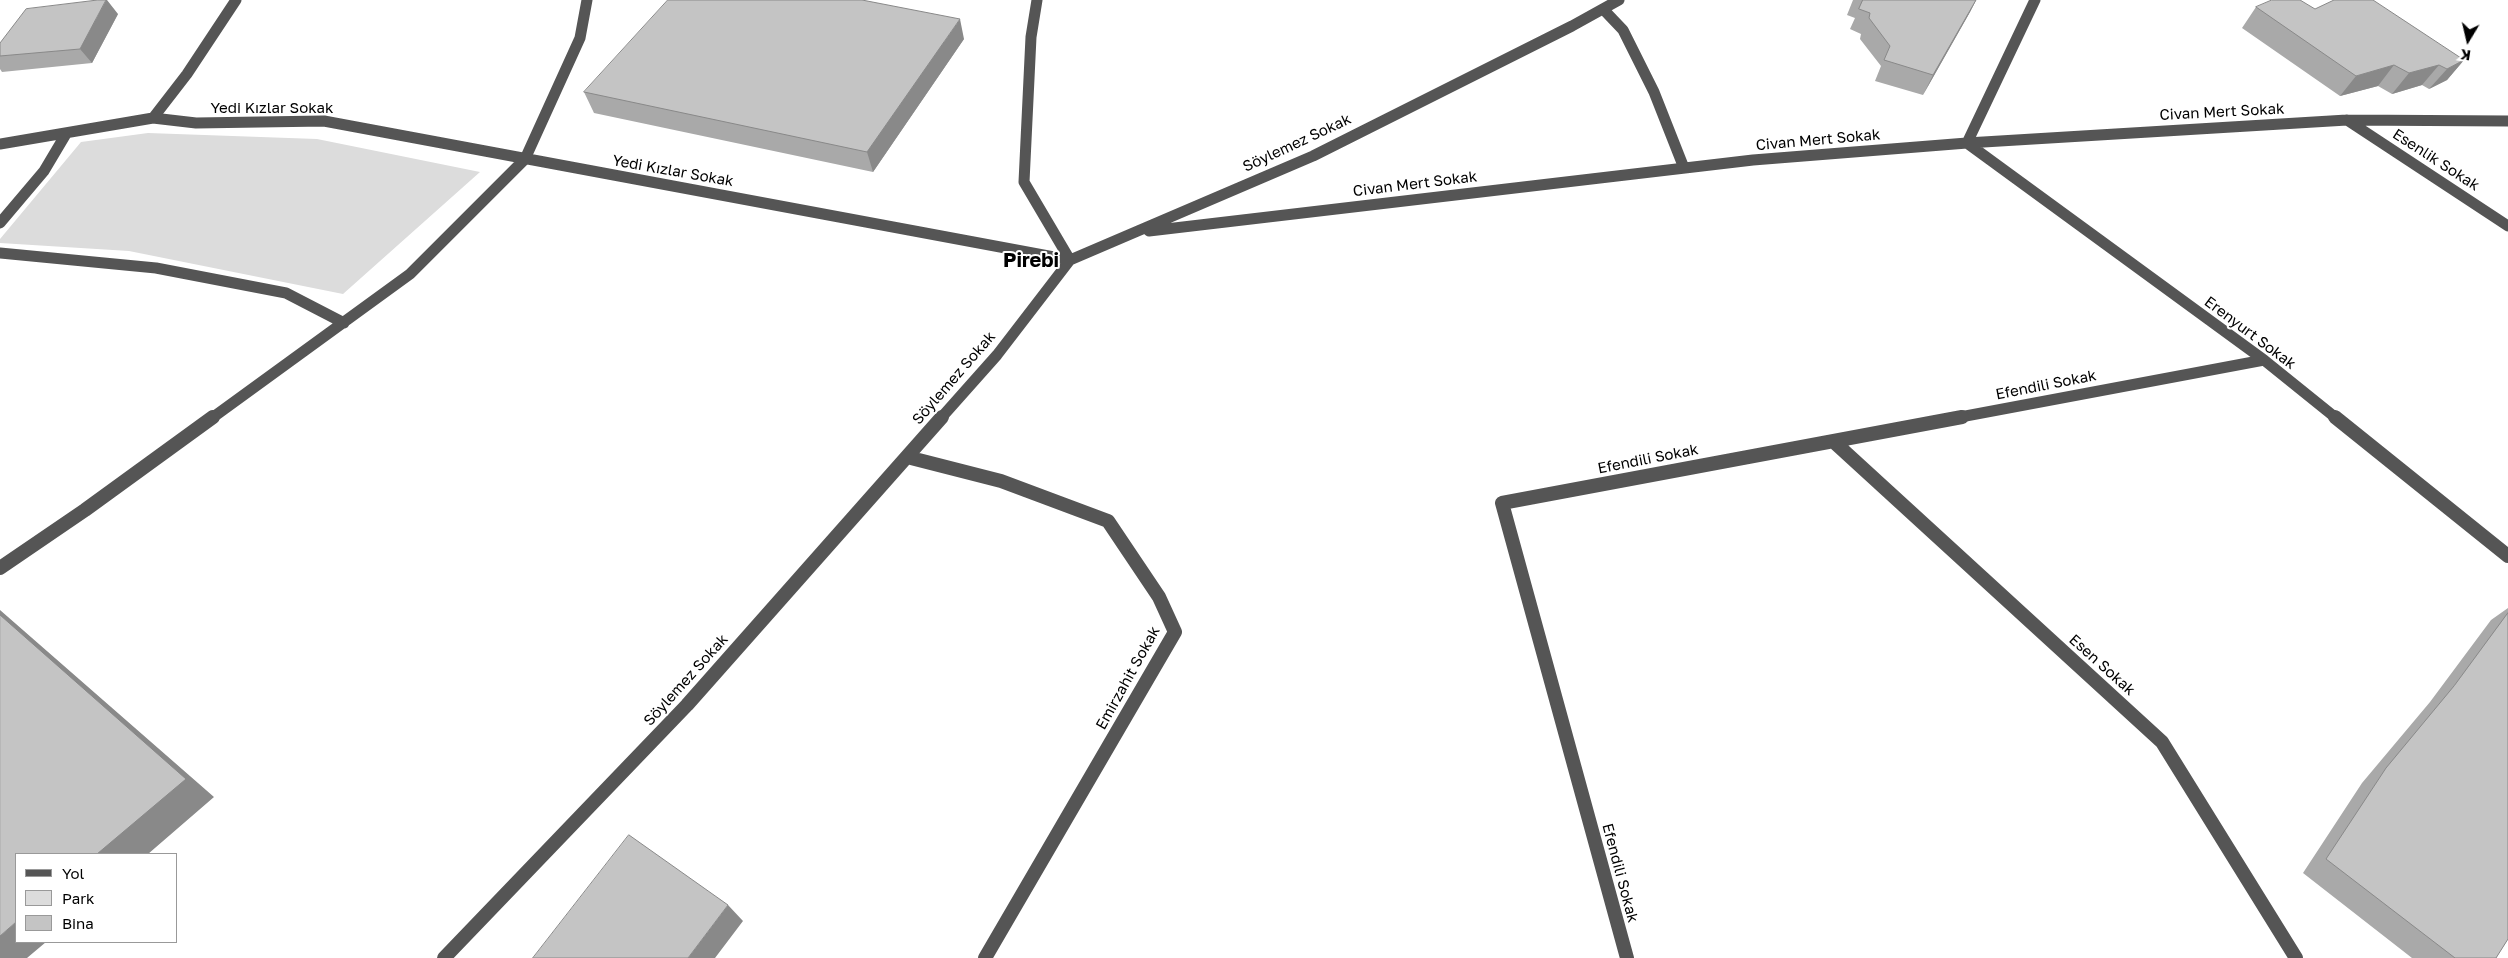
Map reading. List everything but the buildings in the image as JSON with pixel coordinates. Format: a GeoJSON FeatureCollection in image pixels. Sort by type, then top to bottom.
{"type":"FeatureCollection","features":[{"type":"Feature","properties":{"kind":"street"},"geometry":{"type":"LineString","coordinates":[[153,118],[187,74],[236,0]]}},
{"type":"Feature","properties":{"kind":"street"},"geometry":{"type":"LineString","coordinates":[[0,568],[93,504],[410,274],[524,158],[580,38],[587,0]]}},
{"type":"Feature","properties":{"kind":"street"},"geometry":{"type":"LineString","coordinates":[[1037,0],[1031,37],[1024,182],[1070,260]]}},
{"type":"Feature","properties":{"kind":"street","name":"Söylemez Sokak"},"geometry":{"type":"LineString","coordinates":[[444,958],[687,705],[997,356],[1070,260],[1313,156],[1619,0]]}},
{"type":"Feature","properties":{"kind":"street"},"geometry":{"type":"LineString","coordinates":[[1967,143],[2036,0]]}},
{"type":"Feature","properties":{"kind":"street"},"geometry":{"type":"LineString","coordinates":[[1603,9],[1623,30],[1654,92],[1684,168]]}},
{"type":"Feature","properties":{"kind":"street","name":"Yedi Kızlar Sokak"},"geometry":{"type":"LineString","coordinates":[[0,144],[153,118],[196,123],[324,121],[1070,260]]}},
{"type":"Feature","properties":{"kind":"street","name":"Civan Mert Sokak"},"geometry":{"type":"LineString","coordinates":[[1133,232],[1684,168],[1967,143],[2347,120],[2508,121]]}},
{"type":"Feature","properties":{"kind":"street","name":"Esenlik Sokak"},"geometry":{"type":"LineString","coordinates":[[2347,120],[2508,226]]}},
{"type":"Feature","properties":{"kind":"street"},"geometry":{"type":"LineString","coordinates":[[0,223],[44,171],[66,134]]}},
{"type":"Feature","properties":{"kind":"street","name":"Erenyurt Sokak"},"geometry":{"type":"LineString","coordinates":[[1967,143],[2264,360],[2508,556]]}},
{"type":"Feature","properties":{"kind":"street"},"geometry":{"type":"LineString","coordinates":[[0,253],[156,268],[286,293],[344,323]]}},
{"type":"Feature","properties":{"kind":"street","name":"Efendili Sokak"},"geometry":{"type":"LineString","coordinates":[[1627,958],[1502,503],[2264,360]]}},
{"type":"Feature","properties":{"kind":"street","name":"Esen Sokak"},"geometry":{"type":"LineString","coordinates":[[1833,441],[2162,742],[2296,958]]}},
{"type":"Feature","properties":{"kind":"street","name":"Emirzahit Sokak"},"geometry":{"type":"LineString","coordinates":[[907,457],[1001,481],[1108,521],[1159,597],[1175,632],[985,958]]}},
{"type":"Feature","properties":{"kind":"green space"},"geometry":{"type":"Polygon","coordinates":[[[148,133],[317,139],[480,172],[343,294],[129,251],[0,243],[0,239],[81,142],[148,133]]]}},
{"type":"Feature","properties":{"kind":"district","name":"Pirebi"},"geometry":{"type":"Point","coordinates":[1031,261]}}]}
